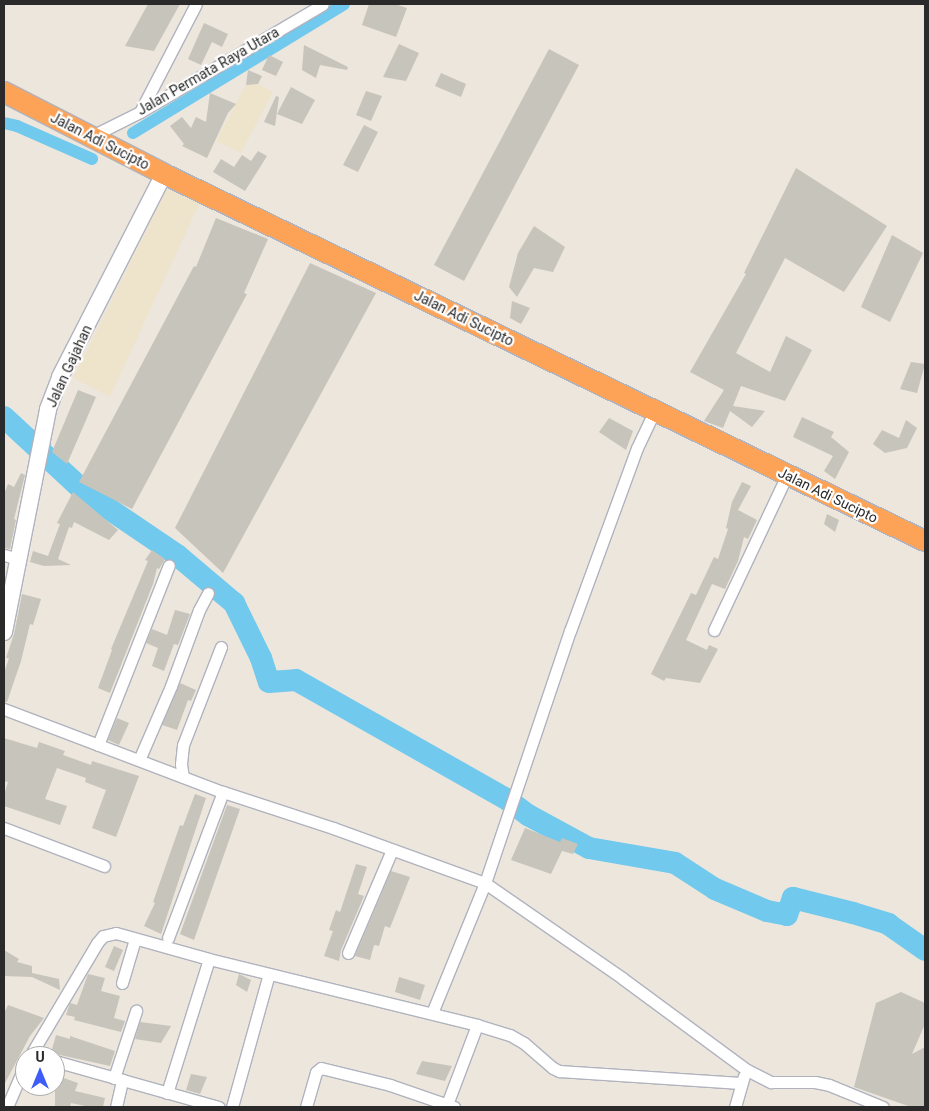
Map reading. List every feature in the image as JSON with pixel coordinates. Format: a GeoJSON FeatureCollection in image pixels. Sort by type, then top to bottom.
{"type":"FeatureCollection","features":[{"type":"Feature","properties":{"kind":"highway","name":"Jalan Adi Sucipto"},"geometry":{"type":"LineString","coordinates":[[4,92],[164,174],[925,542]]}},
{"type":"Feature","properties":{"kind":"street"},"geometry":{"type":"LineString","coordinates":[[140,112],[196,4]]}},
{"type":"Feature","properties":{"kind":"street","name":"Jalan Permata Raya Utara"},"geometry":{"type":"LineString","coordinates":[[92,136],[140,112],[322,4]]}},
{"type":"Feature","properties":{"kind":"street","name":"Jalan Gajahan"},"geometry":{"type":"LineString","coordinates":[[4,632],[11,557],[38,462],[48,409],[60,377],[164,174]]}},
{"type":"Feature","properties":{"kind":"street"},"geometry":{"type":"LineString","coordinates":[[432,1013],[485,883],[512,798],[570,631],[637,448],[655,410]]}},
{"type":"Feature","properties":{"kind":"street"},"geometry":{"type":"LineString","coordinates":[[714,630],[787,475]]}},
{"type":"Feature","properties":{"kind":"street"},"geometry":{"type":"LineString","coordinates":[[98,745],[169,565]]}},
{"type":"Feature","properties":{"kind":"street"},"geometry":{"type":"LineString","coordinates":[[139,760],[171,686],[199,610],[208,593]]}},
{"type":"Feature","properties":{"kind":"street"},"geometry":{"type":"LineString","coordinates":[[183,777],[183,745],[221,647]]}},
{"type":"Feature","properties":{"kind":"street"},"geometry":{"type":"LineString","coordinates":[[4,709],[223,792],[485,883],[622,978],[747,1070],[771,1082],[815,1082],[829,1085],[861,1103],[883,1107]]}},
{"type":"Feature","properties":{"kind":"street"},"geometry":{"type":"LineString","coordinates":[[168,938],[223,792]]}},
{"type":"Feature","properties":{"kind":"street"},"geometry":{"type":"LineString","coordinates":[[4,828],[104,866]]}},
{"type":"Feature","properties":{"kind":"street"},"geometry":{"type":"LineString","coordinates":[[348,953],[392,850]]}},
{"type":"Feature","properties":{"kind":"street"},"geometry":{"type":"LineString","coordinates":[[38,1046],[103,936],[116,933],[209,959],[477,1025],[517,1039],[559,1071],[741,1083]]}},
{"type":"Feature","properties":{"kind":"street"},"geometry":{"type":"LineString","coordinates":[[122,983],[136,939]]}},
{"type":"Feature","properties":{"kind":"street"},"geometry":{"type":"LineString","coordinates":[[167,1092],[209,959]]}},
{"type":"Feature","properties":{"kind":"street"},"geometry":{"type":"LineString","coordinates":[[232,1107],[269,974]]}},
{"type":"Feature","properties":{"kind":"street"},"geometry":{"type":"LineString","coordinates":[[116,1107],[118,1079],[136,1011]]}},
{"type":"Feature","properties":{"kind":"street"},"geometry":{"type":"LineString","coordinates":[[306,1107],[316,1072],[321,1068],[368,1079],[449,1106],[477,1025]]}},
{"type":"Feature","properties":{"kind":"street"},"geometry":{"type":"LineString","coordinates":[[65,1064],[219,1107]]}},
{"type":"Feature","properties":{"kind":"street"},"geometry":{"type":"LineString","coordinates":[[735,1107],[741,1083],[747,1070]]}},
{"type":"Feature","properties":{"kind":"street"},"geometry":{"type":"LineString","coordinates":[[7,1107],[15,1088]]}},
{"type":"Feature","properties":{"kind":"shaded area"},"geometry":{"type":"Polygon","coordinates":[[[249,79],[273,92],[241,153],[216,141],[249,79]]]}},
{"type":"Feature","properties":{"kind":"shaded area"},"geometry":{"type":"Polygon","coordinates":[[[169,185],[201,200],[110,397],[73,378],[169,185]]]}},
{"type":"Feature","properties":{"kind":"building"},"geometry":{"type":"Polygon","coordinates":[[[148,4],[180,4],[154,51],[125,46],[148,4]]]}},
{"type":"Feature","properties":{"kind":"building"},"geometry":{"type":"Polygon","coordinates":[[[369,4],[395,4],[407,8],[396,37],[362,25],[369,4]]]}},
{"type":"Feature","properties":{"kind":"building"},"geometry":{"type":"Polygon","coordinates":[[[204,23],[228,34],[222,47],[212,42],[201,65],[188,59],[204,23]]]}},
{"type":"Feature","properties":{"kind":"building"},"geometry":{"type":"Polygon","coordinates":[[[399,44],[419,53],[406,81],[383,77],[399,44]]]}},
{"type":"Feature","properties":{"kind":"building"},"geometry":{"type":"Polygon","coordinates":[[[304,45],[348,67],[347,70],[320,65],[316,78],[302,70],[304,45]]]}},
{"type":"Feature","properties":{"kind":"building"},"geometry":{"type":"Polygon","coordinates":[[[549,49],[579,65],[464,281],[434,265],[549,49]]]}},
{"type":"Feature","properties":{"kind":"building"},"geometry":{"type":"Polygon","coordinates":[[[269,55],[283,62],[276,76],[262,70],[269,55]]]}},
{"type":"Feature","properties":{"kind":"building"},"geometry":{"type":"Polygon","coordinates":[[[248,70],[262,76],[258,84],[246,85],[248,70]]]}},
{"type":"Feature","properties":{"kind":"building"},"geometry":{"type":"Polygon","coordinates":[[[441,73],[466,84],[461,97],[435,86],[441,73]]]}},
{"type":"Feature","properties":{"kind":"building"},"geometry":{"type":"Polygon","coordinates":[[[291,87],[315,100],[302,124],[277,114],[291,87]]]}},
{"type":"Feature","properties":{"kind":"building"},"geometry":{"type":"Polygon","coordinates":[[[366,91],[382,96],[371,121],[356,115],[366,91]]]}},
{"type":"Feature","properties":{"kind":"building"},"geometry":{"type":"Polygon","coordinates":[[[210,93],[236,104],[228,113],[207,158],[182,146],[184,144],[170,126],[182,117],[191,128],[196,117],[206,122],[210,93]]]}},
{"type":"Feature","properties":{"kind":"building"},"geometry":{"type":"Polygon","coordinates":[[[276,96],[279,97],[275,126],[264,122],[276,96]]]}},
{"type":"Feature","properties":{"kind":"building"},"geometry":{"type":"Polygon","coordinates":[[[364,125],[378,132],[358,172],[343,165],[364,125]]]}},
{"type":"Feature","properties":{"kind":"building"},"geometry":{"type":"Polygon","coordinates":[[[258,151],[267,156],[245,191],[213,172],[221,159],[234,167],[242,155],[251,161],[258,151]]]}},
{"type":"Feature","properties":{"kind":"building"},"geometry":{"type":"Polygon","coordinates":[[[796,168],[887,226],[844,292],[785,258],[736,353],[770,372],[786,336],[812,350],[785,401],[741,386],[733,406],[765,411],[752,427],[730,411],[723,428],[704,421],[724,390],[690,372],[746,274],[744,273],[796,168]]]}},
{"type":"Feature","properties":{"kind":"building"},"geometry":{"type":"Polygon","coordinates":[[[216,218],[268,239],[244,293],[247,294],[132,509],[79,482],[194,266],[196,267],[216,218]]]}},
{"type":"Feature","properties":{"kind":"building"},"geometry":{"type":"Polygon","coordinates":[[[534,226],[565,247],[553,272],[534,268],[517,297],[509,287],[518,253],[534,226]]]}},
{"type":"Feature","properties":{"kind":"building"},"geometry":{"type":"Polygon","coordinates":[[[892,235],[923,253],[890,322],[861,307],[892,235]]]}},
{"type":"Feature","properties":{"kind":"building"},"geometry":{"type":"Polygon","coordinates":[[[310,263],[376,293],[223,573],[175,528],[310,263]]]}},
{"type":"Feature","properties":{"kind":"building"},"geometry":{"type":"Polygon","coordinates":[[[512,301],[530,308],[521,324],[510,318],[512,301]]]}},
{"type":"Feature","properties":{"kind":"building"},"geometry":{"type":"Polygon","coordinates":[[[911,362],[925,364],[917,393],[900,389],[911,362]]]}},
{"type":"Feature","properties":{"kind":"building"},"geometry":{"type":"Polygon","coordinates":[[[78,390],[96,397],[67,464],[52,452],[78,390]]]}},
{"type":"Feature","properties":{"kind":"building"},"geometry":{"type":"Polygon","coordinates":[[[802,417],[834,432],[831,437],[849,452],[835,479],[824,471],[833,456],[793,437],[802,417]]]}},
{"type":"Feature","properties":{"kind":"building"},"geometry":{"type":"Polygon","coordinates":[[[609,418],[633,431],[626,450],[599,432],[609,418]]]}},
{"type":"Feature","properties":{"kind":"building"},"geometry":{"type":"Polygon","coordinates":[[[906,420],[917,428],[907,448],[885,453],[873,444],[882,430],[899,438],[906,420]]]}},
{"type":"Feature","properties":{"kind":"building"},"geometry":{"type":"Polygon","coordinates":[[[21,473],[25,475],[14,519],[16,520],[10,549],[4,548],[4,494],[8,484],[14,487],[21,473]]]}},
{"type":"Feature","properties":{"kind":"building"},"geometry":{"type":"Polygon","coordinates":[[[742,482],[751,486],[738,510],[757,520],[748,539],[744,537],[738,561],[725,589],[712,584],[686,640],[707,650],[709,645],[718,649],[700,683],[666,678],[664,681],[651,674],[691,593],[696,595],[714,557],[718,559],[728,529],[726,528],[732,502],[742,482]]]}},
{"type":"Feature","properties":{"kind":"building"},"geometry":{"type":"Polygon","coordinates":[[[73,492],[118,530],[109,540],[74,522],[72,528],[69,527],[58,559],[71,565],[44,566],[30,562],[33,551],[48,556],[60,524],[57,523],[73,492]]]}},
{"type":"Feature","properties":{"kind":"building"},"geometry":{"type":"Polygon","coordinates":[[[827,514],[839,520],[835,532],[824,524],[827,514]]]}},
{"type":"Feature","properties":{"kind":"building"},"geometry":{"type":"Polygon","coordinates":[[[152,550],[165,559],[159,569],[157,568],[153,584],[110,693],[98,688],[111,649],[148,561],[145,560],[152,550]]]}},
{"type":"Feature","properties":{"kind":"building"},"geometry":{"type":"Polygon","coordinates":[[[22,594],[41,599],[33,625],[30,624],[21,661],[7,702],[4,702],[4,673],[9,658],[6,658],[14,634],[22,594]]]}},
{"type":"Feature","properties":{"kind":"building"},"geometry":{"type":"Polygon","coordinates":[[[175,610],[190,614],[178,645],[174,644],[164,671],[152,666],[158,648],[146,643],[152,629],[167,635],[175,610]]]}},
{"type":"Feature","properties":{"kind":"building"},"geometry":{"type":"Polygon","coordinates":[[[180,683],[196,690],[191,701],[188,700],[177,730],[162,725],[180,683]]]}},
{"type":"Feature","properties":{"kind":"building"},"geometry":{"type":"Polygon","coordinates":[[[117,718],[129,723],[119,745],[108,740],[117,718]]]}},
{"type":"Feature","properties":{"kind":"building"},"geometry":{"type":"Polygon","coordinates":[[[4,738],[37,748],[39,742],[65,751],[63,755],[91,765],[92,761],[139,776],[116,837],[92,828],[106,790],[85,782],[86,778],[57,768],[45,799],[67,806],[60,825],[4,806],[4,795],[8,782],[4,781],[4,738]]]}},
{"type":"Feature","properties":{"kind":"building"},"geometry":{"type":"Polygon","coordinates":[[[195,794],[206,798],[161,934],[144,926],[155,903],[153,902],[180,825],[183,826],[195,794]]]}},
{"type":"Feature","properties":{"kind":"building"},"geometry":{"type":"Polygon","coordinates":[[[227,805],[240,809],[194,940],[180,934],[227,805]]]}},
{"type":"Feature","properties":{"kind":"building"},"geometry":{"type":"Polygon","coordinates":[[[525,828],[560,842],[562,838],[578,844],[573,854],[562,851],[551,874],[511,860],[525,828]]]}},
{"type":"Feature","properties":{"kind":"building"},"geometry":{"type":"Polygon","coordinates":[[[356,864],[367,867],[358,894],[364,896],[341,950],[339,961],[324,956],[333,931],[329,930],[336,910],[340,912],[356,864]]]}},
{"type":"Feature","properties":{"kind":"building"},"geometry":{"type":"Polygon","coordinates":[[[391,871],[410,877],[390,928],[385,926],[379,946],[374,945],[370,960],[355,956],[391,871]]]}},
{"type":"Feature","properties":{"kind":"building"},"geometry":{"type":"Polygon","coordinates":[[[114,946],[123,950],[114,971],[105,967],[114,946]]]}},
{"type":"Feature","properties":{"kind":"building"},"geometry":{"type":"Polygon","coordinates":[[[4,950],[19,959],[17,962],[32,966],[32,973],[59,979],[60,990],[32,977],[4,976],[4,950]]]}},
{"type":"Feature","properties":{"kind":"building"},"geometry":{"type":"Polygon","coordinates":[[[88,974],[105,978],[101,991],[120,996],[114,1018],[125,1021],[121,1032],[74,1020],[75,1017],[66,1015],[70,1003],[77,1005],[88,974]]]}},
{"type":"Feature","properties":{"kind":"building"},"geometry":{"type":"Polygon","coordinates":[[[239,974],[251,980],[247,992],[236,985],[239,974]]]}},
{"type":"Feature","properties":{"kind":"building"},"geometry":{"type":"Polygon","coordinates":[[[399,977],[425,985],[420,1000],[395,992],[399,977]]]}},
{"type":"Feature","properties":{"kind":"building"},"geometry":{"type":"Polygon","coordinates":[[[901,992],[925,1003],[925,1024],[912,1054],[925,1047],[925,1107],[911,1107],[854,1087],[876,1003],[901,992]]]}},
{"type":"Feature","properties":{"kind":"building"},"geometry":{"type":"Polygon","coordinates":[[[8,1005],[44,1018],[25,1046],[15,1046],[15,1064],[4,1085],[4,1013],[8,1005]]]}},
{"type":"Feature","properties":{"kind":"building"},"geometry":{"type":"Polygon","coordinates":[[[140,1022],[171,1026],[161,1043],[135,1039],[140,1022]]]}},
{"type":"Feature","properties":{"kind":"building"},"geometry":{"type":"Polygon","coordinates":[[[56,1035],[70,1039],[70,1036],[115,1051],[110,1066],[65,1056],[65,1046],[53,1046],[56,1035]]]}},
{"type":"Feature","properties":{"kind":"building"},"geometry":{"type":"Polygon","coordinates":[[[422,1061],[452,1066],[445,1081],[416,1074],[422,1061]]]}},
{"type":"Feature","properties":{"kind":"building"},"geometry":{"type":"Polygon","coordinates":[[[191,1074],[207,1077],[200,1094],[186,1090],[191,1074]]]}},
{"type":"Feature","properties":{"kind":"building"},"geometry":{"type":"Polygon","coordinates":[[[65,1078],[78,1083],[75,1091],[105,1098],[103,1107],[90,1107],[71,1103],[70,1107],[55,1107],[55,1096],[65,1096],[65,1078]]]}},
{"type":"Feature","properties":{"kind":"waterway"},"geometry":{"type":"LineString","coordinates":[[133,133],[344,4]]}},
{"type":"Feature","properties":{"kind":"waterway"},"geometry":{"type":"LineString","coordinates":[[4,123],[17,126],[92,159]]}},
{"type":"Feature","properties":{"kind":"waterway"},"geometry":{"type":"LineString","coordinates":[[4,417],[87,494],[177,555],[234,603],[261,658],[269,682],[296,680],[508,800],[528,815],[589,848],[675,863],[715,889],[767,911],[787,915],[793,898],[853,913],[888,924],[925,950]]}}]}
